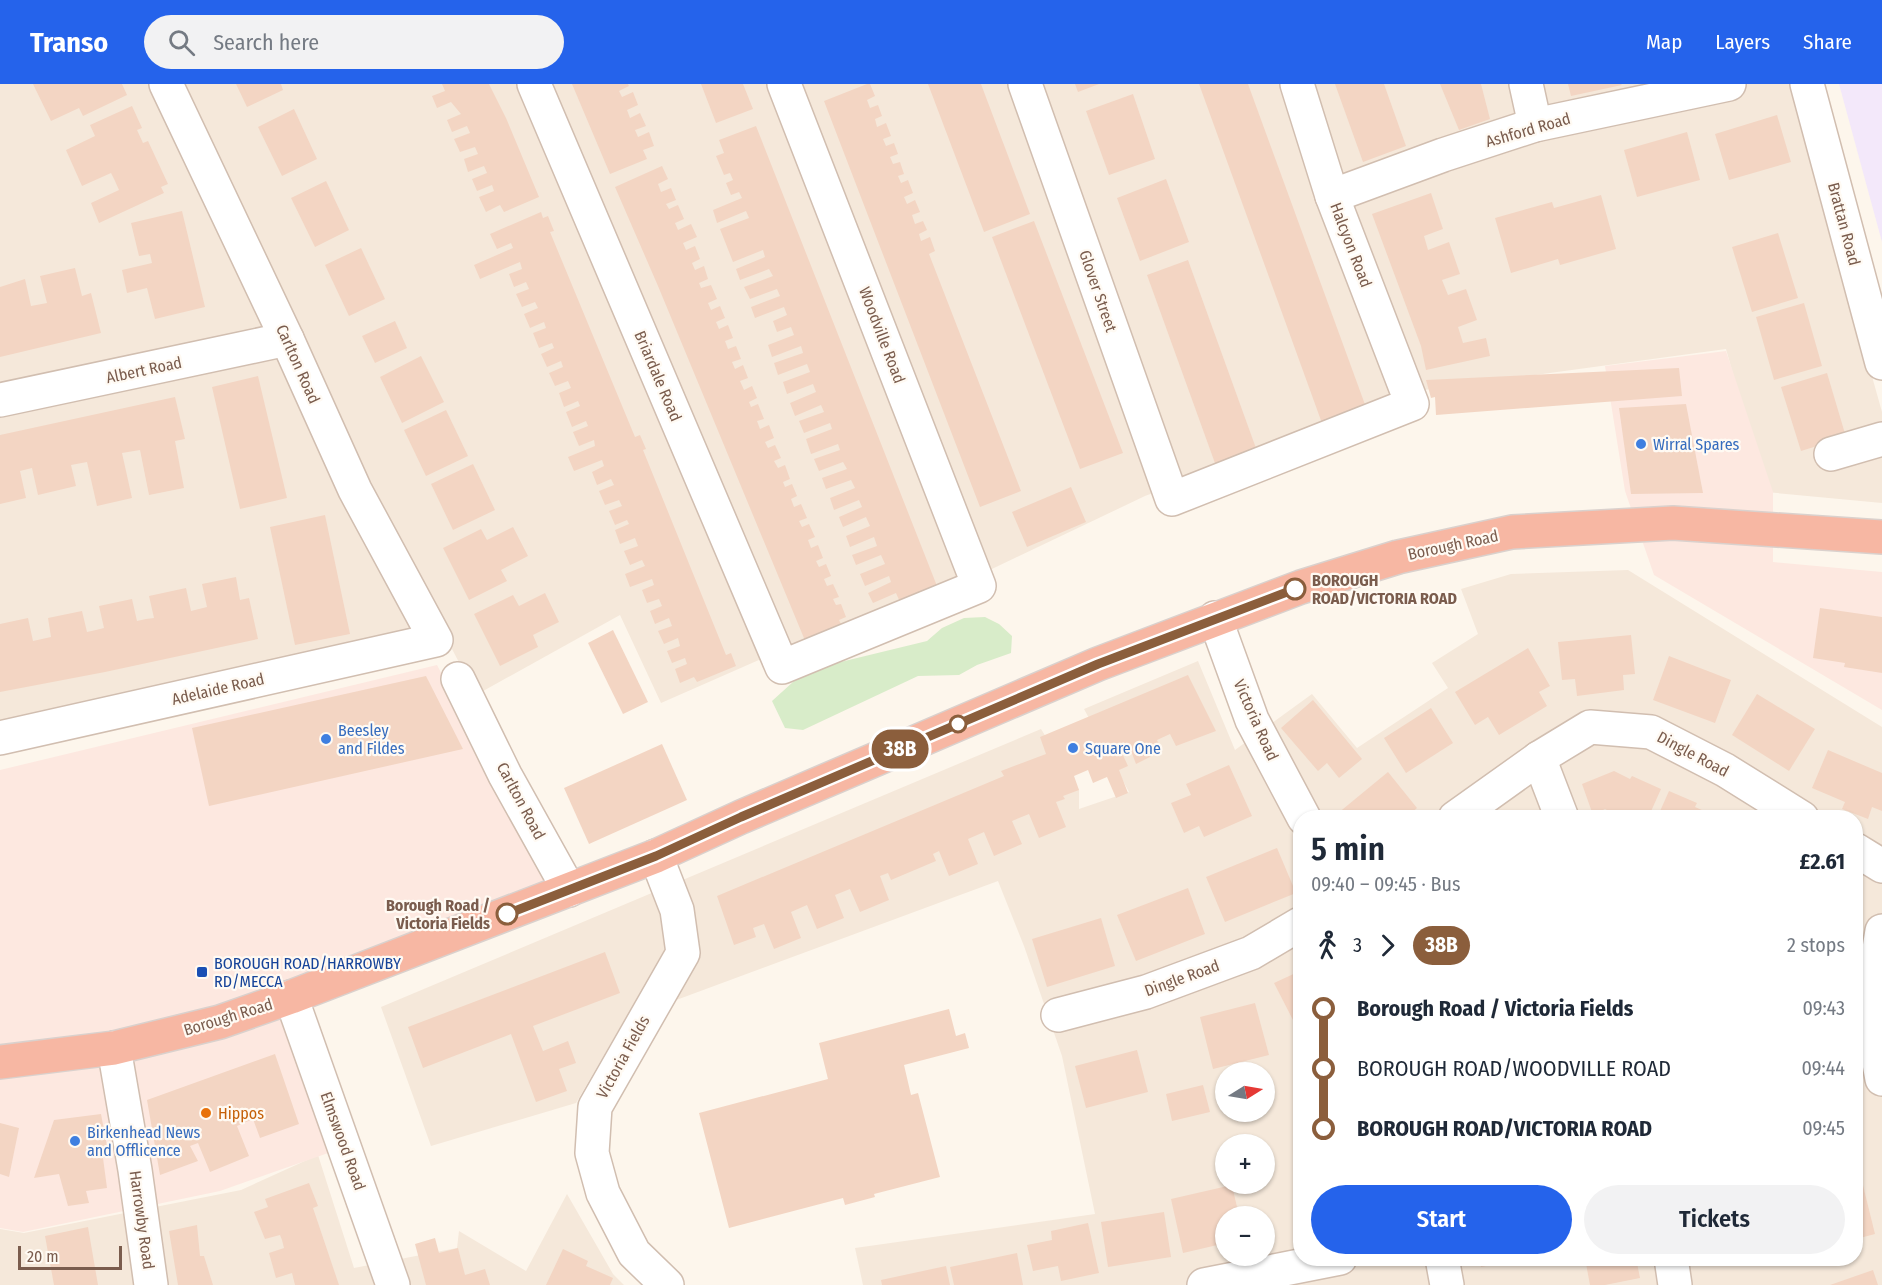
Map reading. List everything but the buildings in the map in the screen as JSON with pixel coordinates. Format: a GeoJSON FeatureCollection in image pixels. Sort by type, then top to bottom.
{"type":"FeatureCollection","features":[{"type":"Feature","properties":{"kind":"highway","name":"Borough Road"},"geometry":{"type":"LineString","coordinates":[[0,1062],[114,1048],[220,1022],[291,997],[656,856],[741,817],[1098,664],[1301,587],[1398,557],[1512,532],[1673,523],[1882,537]]}},
{"type":"Feature","properties":{"kind":"street","name":"Carlton Road"},"geometry":{"type":"LineString","coordinates":[[166,84],[287,339],[355,490],[436,640]]}},
{"type":"Feature","properties":{"kind":"street","name":"Briardale Road"},"geometry":{"type":"LineString","coordinates":[[534,84],[782,667],[979,586]]}},
{"type":"Feature","properties":{"kind":"street","name":"Woodville Road"},"geometry":{"type":"LineString","coordinates":[[784,84],[979,586]]}},
{"type":"Feature","properties":{"kind":"street","name":"Glover Street"},"geometry":{"type":"LineString","coordinates":[[1025,84],[1172,499],[1412,404]]}},
{"type":"Feature","properties":{"kind":"street","name":"Halcyon Road"},"geometry":{"type":"LineString","coordinates":[[1296,84],[1332,196],[1412,404]]}},
{"type":"Feature","properties":{"kind":"street"},"geometry":{"type":"LineString","coordinates":[[1526,84],[1535,125]]}},
{"type":"Feature","properties":{"kind":"street","name":"Ashford Road"},"geometry":{"type":"LineString","coordinates":[[1332,196],[1443,155],[1535,125],[1729,84]]}},
{"type":"Feature","properties":{"kind":"street","name":"Brattan Road"},"geometry":{"type":"LineString","coordinates":[[1807,84],[1882,363]]}},
{"type":"Feature","properties":{"kind":"street","name":"Albert Road"},"geometry":{"type":"LineString","coordinates":[[0,400],[287,339]]}},
{"type":"Feature","properties":{"kind":"street"},"geometry":{"type":"LineString","coordinates":[[1831,454],[1882,439]]}},
{"type":"Feature","properties":{"kind":"street","name":"Victoria Road"},"geometry":{"type":"LineString","coordinates":[[1215,618],[1252,720],[1300,810]]}},
{"type":"Feature","properties":{"kind":"street","name":"Adelaide Road"},"geometry":{"type":"LineString","coordinates":[[0,738],[436,640]]}},
{"type":"Feature","properties":{"kind":"street","name":"Carlton Road"},"geometry":{"type":"LineString","coordinates":[[458,678],[506,775],[569,890]]}},
{"type":"Feature","properties":{"kind":"street","name":"Dingle Road"},"geometry":{"type":"LineString","coordinates":[[1466,810],[1539,758],[1590,727],[1651,732],[1725,770],[1789,810]]}},
{"type":"Feature","properties":{"kind":"street"},"geometry":{"type":"LineString","coordinates":[[1539,758],[1559,810]]}},
{"type":"Feature","properties":{"kind":"street"},"geometry":{"type":"LineString","coordinates":[[1863,854],[1882,866]]}},
{"type":"Feature","properties":{"kind":"street","name":"Victoria Fields"},"geometry":{"type":"LineString","coordinates":[[656,856],[677,910],[683,953],[595,1107],[592,1153],[603,1194],[634,1253],[667,1285]]}},
{"type":"Feature","properties":{"kind":"street","name":"Dingle Road"},"geometry":{"type":"LineString","coordinates":[[1058,1015],[1146,992],[1230,961],[1251,953],[1293,928]]}},
{"type":"Feature","properties":{"kind":"street"},"geometry":{"type":"LineString","coordinates":[[1882,931],[1869,1009],[1882,1079]]}},
{"type":"Feature","properties":{"kind":"street","name":"Elmswood Road"},"geometry":{"type":"LineString","coordinates":[[291,997],[393,1285]]}},
{"type":"Feature","properties":{"kind":"street","name":"Harrowby Road"},"geometry":{"type":"LineString","coordinates":[[114,1048],[135,1170],[151,1285]]}},
{"type":"Feature","properties":{"kind":"street"},"geometry":{"type":"LineString","coordinates":[[1204,1285],[1300,1266]]}},
{"type":"Feature","properties":{"kind":"street"},"geometry":{"type":"LineString","coordinates":[[1443,1266],[1447,1285]]}},
{"type":"Feature","properties":{"kind":"street"},"geometry":{"type":"LineString","coordinates":[[1672,1266],[1675,1285]]}},
{"type":"Feature","properties":{"kind":"shaded area"},"geometry":{"type":"Polygon","coordinates":[[[0,84],[1790,84],[1882,412],[1882,503],[1766,492],[1726,349],[1424,390],[1145,496],[950,589],[786,648],[661,703],[620,615],[476,695],[440,626],[0,739],[0,84]]]}},
{"type":"Feature","properties":{"kind":"shaded area"},"geometry":{"type":"Polygon","coordinates":[[[1839,84],[1882,84],[1882,242],[1839,84]]]}},
{"type":"Feature","properties":{"kind":"shaded area"},"geometry":{"type":"Polygon","coordinates":[[[1726,351],[1773,492],[1773,562],[1882,572],[1882,710],[1654,575],[1625,491],[1605,366],[1726,351]]]}},
{"type":"Feature","properties":{"kind":"shaded area"},"geometry":{"type":"Polygon","coordinates":[[[1628,570],[1882,727],[1882,1285],[863,1285],[855,1248],[1095,1214],[1062,1056],[1024,946],[998,881],[625,1019],[576,1103],[431,1146],[381,1007],[1041,729],[1079,790],[1079,809],[1129,792],[1084,709],[1198,661],[1235,750],[1312,694],[1357,748],[1448,688],[1432,663],[1478,634],[1461,589],[1511,574],[1628,570]]]}},
{"type":"Feature","properties":{"kind":"shaded area"},"geometry":{"type":"Polygon","coordinates":[[[437,665],[552,883],[285,988],[331,1152],[220,1191],[23,1232],[0,1228],[0,770],[437,665]]]}},
{"type":"Feature","properties":{"kind":"shaded area"},"geometry":{"type":"Polygon","coordinates":[[[318,1155],[354,1268],[457,1248],[459,1231],[526,1271],[567,1194],[613,1274],[624,1285],[0,1285],[0,1229],[24,1233],[241,1190],[318,1155]]]}},
{"type":"Feature","properties":{"kind":"green space"},"geometry":{"type":"Polygon","coordinates":[[[985,617],[999,624],[1012,636],[1011,653],[977,665],[959,675],[918,676],[803,730],[785,728],[772,701],[793,682],[820,667],[927,641],[942,628],[964,618],[985,617]]]}},
{"type":"Feature","properties":{"kind":"bus line","name":"38B"},"geometry":{"type":"LineString","coordinates":[[507,914],[656,856],[741,817],[1098,664],[1295,589]]}},
{"type":"Feature","properties":{"kind":"place","name":"Wirral Spares"},"geometry":{"type":"Point","coordinates":[1641,444]}},
{"type":"Feature","properties":{"kind":"place","name":"BOROUGH ROAD/VICTORIA ROAD"},"geometry":{"type":"Point","coordinates":[1295,589]}},
{"type":"Feature","properties":{"kind":"place","name":"Beesley and Fildes"},"geometry":{"type":"Point","coordinates":[326,739]}},
{"type":"Feature","properties":{"kind":"place","name":"Square One"},"geometry":{"type":"Point","coordinates":[1073,748]}},
{"type":"Feature","properties":{"kind":"place","name":"Borough Road / Victoria Fields"},"geometry":{"type":"Point","coordinates":[507,914]}},
{"type":"Feature","properties":{"kind":"place","name":"BOROUGH ROAD/HARROWBY RD/MECCA"},"geometry":{"type":"Point","coordinates":[202,972]}},
{"type":"Feature","properties":{"kind":"place","name":"Hippos"},"geometry":{"type":"Point","coordinates":[206,1113]}},
{"type":"Feature","properties":{"kind":"place","name":"Birkenhead News and Offlicence"},"geometry":{"type":"Point","coordinates":[75,1141]}}]}
